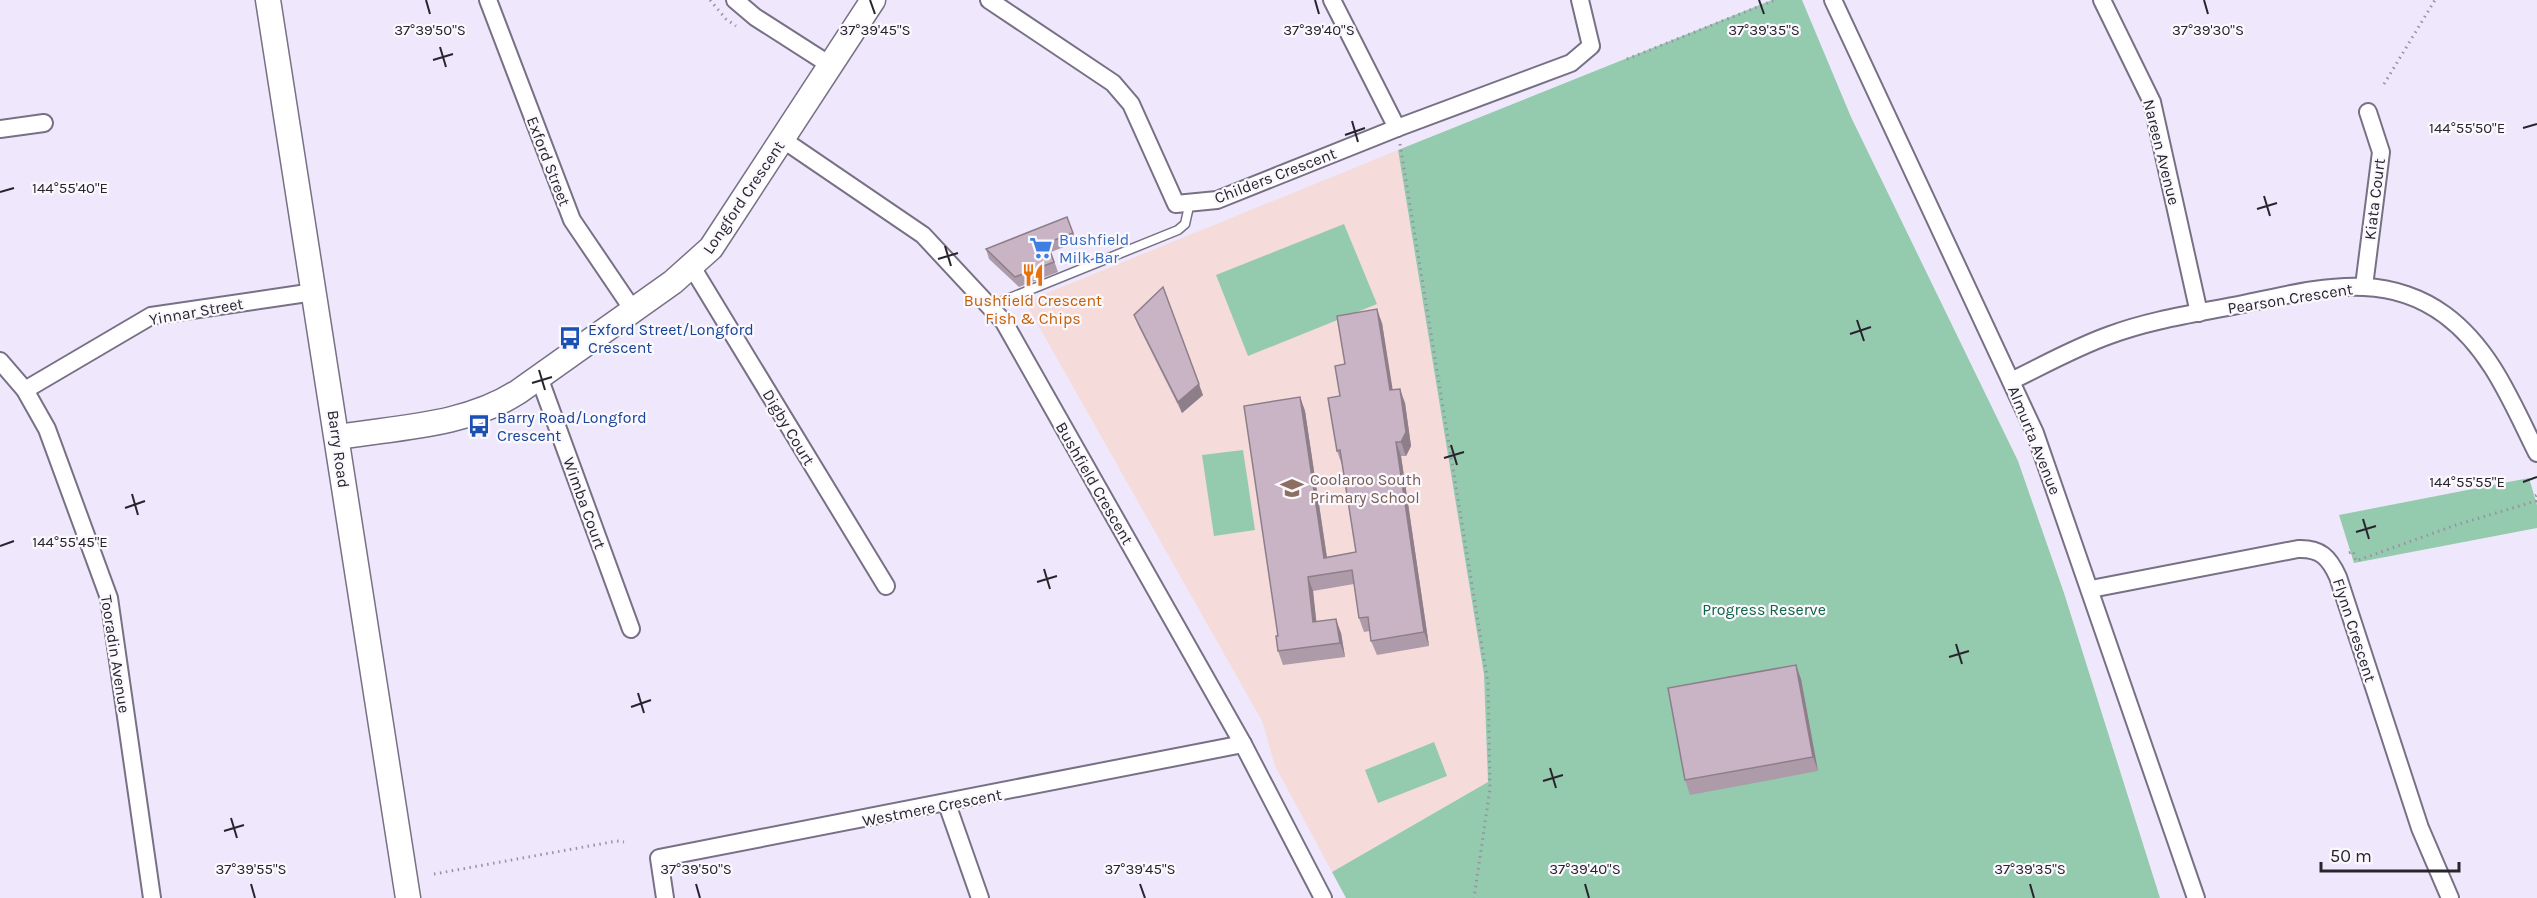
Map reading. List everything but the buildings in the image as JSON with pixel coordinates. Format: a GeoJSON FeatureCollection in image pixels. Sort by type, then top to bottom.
{"type":"FeatureCollection","features":[{"type":"Feature","properties":{"kind":"main road","name":"Barry Road"},"geometry":{"type":"LineString","coordinates":[[268,0],[338,437],[408,898]]}},
{"type":"Feature","properties":{"kind":"main road","name":"Longford Crescent"},"geometry":{"type":"LineString","coordinates":[[338,437],[478,413],[504,401],[692,267],[722,232],[873,0]]}},
{"type":"Feature","properties":{"kind":"street","name":"Exford Street"},"geometry":{"type":"LineString","coordinates":[[488,0],[572,220],[633,310]]}},
{"type":"Feature","properties":{"kind":"street"},"geometry":{"type":"LineString","coordinates":[[735,0],[755,17],[830,65]]}},
{"type":"Feature","properties":{"kind":"street","name":"Childers Crescent"},"geometry":{"type":"LineString","coordinates":[[989,0],[1113,83],[1131,104],[1176,204],[1216,200],[1397,128],[1571,63],[1591,46],[1581,0]]}},
{"type":"Feature","properties":{"kind":"street"},"geometry":{"type":"LineString","coordinates":[[1332,0],[1397,128]]}},
{"type":"Feature","properties":{"kind":"street","name":"Almurta Avenue"},"geometry":{"type":"LineString","coordinates":[[1833,0],[2048,465],[2196,898]]}},
{"type":"Feature","properties":{"kind":"street","name":"Nareen Avenue"},"geometry":{"type":"LineString","coordinates":[[2102,0],[2152,102],[2199,313]]}},
{"type":"Feature","properties":{"kind":"street","name":"Kiata Court"},"geometry":{"type":"LineString","coordinates":[[2364,286],[2380,152],[2368,112]]}},
{"type":"Feature","properties":{"kind":"street"},"geometry":{"type":"LineString","coordinates":[[0,129],[44,123]]}},
{"type":"Feature","properties":{"kind":"street","name":"Bushfield Crescent"},"geometry":{"type":"LineString","coordinates":[[782,139],[923,235],[1004,322],[1243,744],[1323,898]]}},
{"type":"Feature","properties":{"kind":"street","name":"Digby Court"},"geometry":{"type":"LineString","coordinates":[[692,267],[886,586]]}},
{"type":"Feature","properties":{"kind":"street","name":"Pearson Crescent"},"geometry":{"type":"LineString","coordinates":[[2011,381],[2109,335],[2142,324],[2318,290],[2364,286],[2390,290],[2415,298],[2444,314],[2472,338],[2497,374],[2537,453]]}},
{"type":"Feature","properties":{"kind":"street","name":"Yinnar Street"},"geometry":{"type":"LineString","coordinates":[[25,390],[151,316],[314,292]]}},
{"type":"Feature","properties":{"kind":"street","name":"Tooradin Avenue"},"geometry":{"type":"LineString","coordinates":[[0,361],[25,390],[47,429],[109,598],[152,898]]}},
{"type":"Feature","properties":{"kind":"street","name":"Wimba Court"},"geometry":{"type":"LineString","coordinates":[[539,377],[631,628]]}},
{"type":"Feature","properties":{"kind":"street","name":"Flynn Crescent"},"geometry":{"type":"LineString","coordinates":[[2091,589],[2298,549],[2312,548],[2326,556],[2338,577],[2420,828],[2450,898]]}},
{"type":"Feature","properties":{"kind":"street","name":"Westmere Crescent"},"geometry":{"type":"LineString","coordinates":[[665,898],[659,858],[947,804],[1243,744]]}},
{"type":"Feature","properties":{"kind":"street"},"geometry":{"type":"LineString","coordinates":[[947,804],[980,898]]}},
{"type":"Feature","properties":{"kind":"lane"},"geometry":{"type":"LineString","coordinates":[[990,306],[1178,230],[1185,224],[1190,202]]}},
{"type":"Feature","properties":{"kind":"path"},"geometry":{"type":"LineString","coordinates":[[1627,58],[1775,0]]}},
{"type":"Feature","properties":{"kind":"path"},"geometry":{"type":"LineString","coordinates":[[2384,84],[2435,0]]}},
{"type":"Feature","properties":{"kind":"path"},"geometry":{"type":"LineString","coordinates":[[1397,128],[1488,683],[1491,789],[1474,898]]}},
{"type":"Feature","properties":{"kind":"path"},"geometry":{"type":"LineString","coordinates":[[2349,553],[2353,551],[2356,561],[2456,525],[2536,501],[2535,496],[2537,495]]}},
{"type":"Feature","properties":{"kind":"path"},"geometry":{"type":"LineString","coordinates":[[434,874],[617,841],[624,842]]}},
{"type":"Feature","properties":{"kind":"shaded area","name":"Coolaroo South Primary School"},"geometry":{"type":"Polygon","coordinates":[[[1398,150],[1484,675],[1488,782],[1332,872],[1275,766],[1262,721],[1025,302],[1398,150]]]}},
{"type":"Feature","properties":{"kind":"green space","name":"Progress Reserve"},"geometry":{"type":"Polygon","coordinates":[[[1772,0],[1802,0],[1851,117],[2018,461],[2064,593],[2160,898],[1346,898],[1332,872],[1488,782],[1484,675],[1398,150],[1772,0]]]}},
{"type":"Feature","properties":{"kind":"green space"},"geometry":{"type":"Polygon","coordinates":[[[1344,224],[1377,304],[1248,356],[1216,275],[1344,224]]]}},
{"type":"Feature","properties":{"kind":"green space"},"geometry":{"type":"Polygon","coordinates":[[[1243,450],[1255,530],[1214,536],[1202,455],[1243,450]]]}},
{"type":"Feature","properties":{"kind":"green space"},"geometry":{"type":"Polygon","coordinates":[[[2529,478],[2537,505],[2537,528],[2354,563],[2339,515],[2529,478]]]}},
{"type":"Feature","properties":{"kind":"green space"},"geometry":{"type":"Polygon","coordinates":[[[1434,742],[1447,776],[1378,803],[1365,770],[1434,742]]]}},
{"type":"Feature","properties":{"kind":"place","name":"Bushfield Milk Bar"},"geometry":{"type":"Point","coordinates":[1041,248]}},
{"type":"Feature","properties":{"kind":"place","name":"Bushfield Crescent Fish & Chips"},"geometry":{"type":"Point","coordinates":[1033,275]}},
{"type":"Feature","properties":{"kind":"place","name":"Exford Street/Longford Crescent"},"geometry":{"type":"Point","coordinates":[570,338]}},
{"type":"Feature","properties":{"kind":"place","name":"Barry Road/Longford Crescent"},"geometry":{"type":"Point","coordinates":[479,426]}},
{"type":"Feature","properties":{"kind":"place","name":"Coolaroo South Primary School"},"geometry":{"type":"Point","coordinates":[1292,488]}}]}
